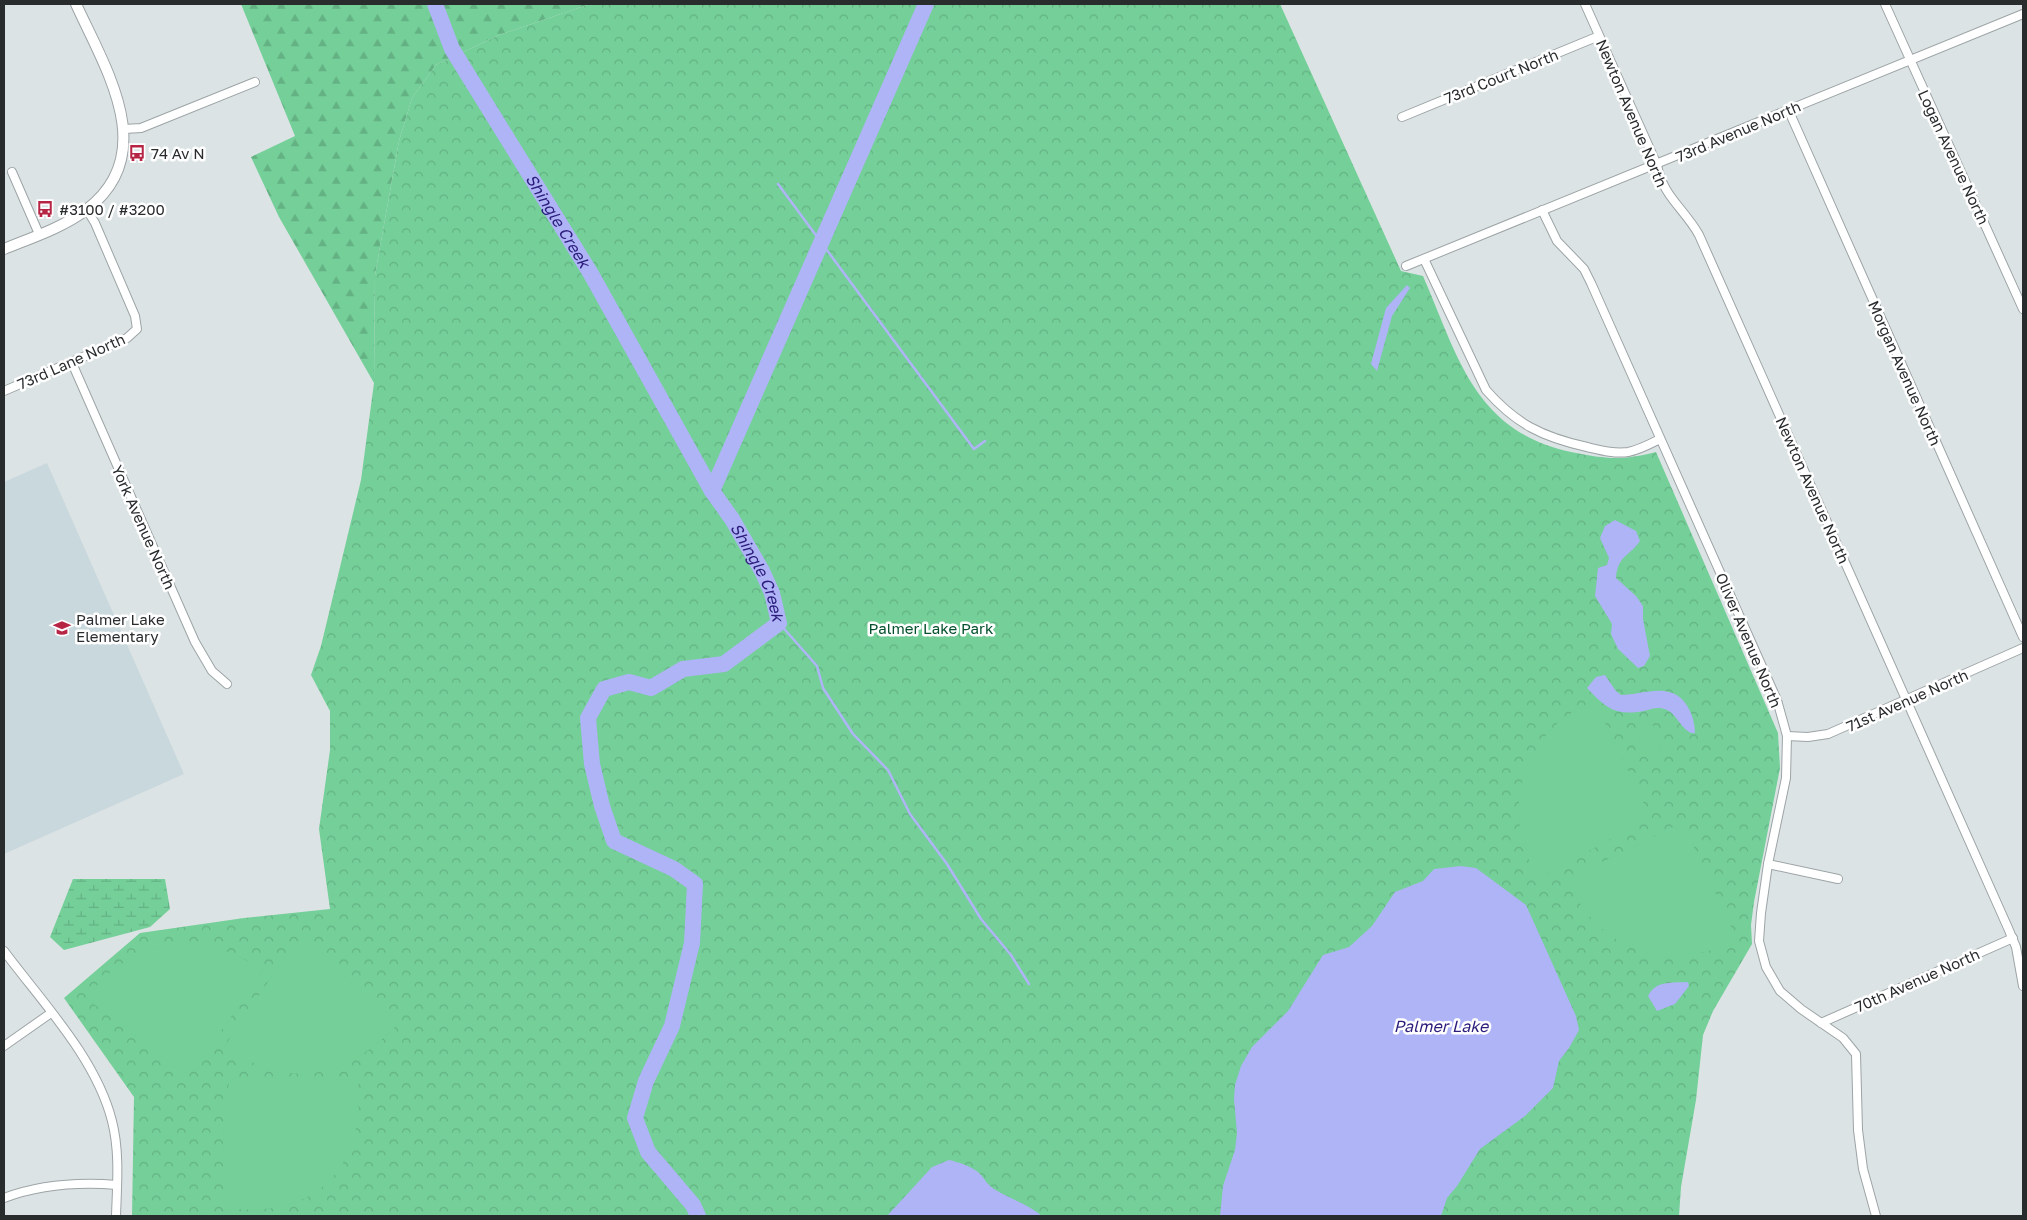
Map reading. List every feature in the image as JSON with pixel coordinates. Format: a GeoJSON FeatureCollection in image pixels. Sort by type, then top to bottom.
{"type":"FeatureCollection","features":[{"type":"Feature","properties":{"kind":"street"},"geometry":{"type":"LineString","coordinates":[[4,250],[87,210],[101,195],[114,176],[122,151],[124,129],[116,95],[76,4]]}},
{"type":"Feature","properties":{"kind":"street","name":"Newton Avenue North"},"geometry":{"type":"LineString","coordinates":[[1585,4],[1657,165],[1659,180],[1665,192],[1682,209],[1699,235],[1907,700],[2013,938],[2023,986]]}},
{"type":"Feature","properties":{"kind":"street","name":"Logan Avenue North"},"geometry":{"type":"LineString","coordinates":[[1885,4],[2023,309]]}},
{"type":"Feature","properties":{"kind":"street","name":"73rd Avenue North"},"geometry":{"type":"LineString","coordinates":[[1406,266],[2023,14]]}},
{"type":"Feature","properties":{"kind":"street","name":"73rd Court North"},"geometry":{"type":"LineString","coordinates":[[1402,117],[1599,36]]}},
{"type":"Feature","properties":{"kind":"street"},"geometry":{"type":"LineString","coordinates":[[124,129],[141,128],[255,82]]}},
{"type":"Feature","properties":{"kind":"street","name":"Morgan Avenue North"},"geometry":{"type":"LineString","coordinates":[[1788,109],[2023,637]]}},
{"type":"Feature","properties":{"kind":"street"},"geometry":{"type":"LineString","coordinates":[[12,172],[39,234]]}},
{"type":"Feature","properties":{"kind":"street","name":"73rd Lane North"},"geometry":{"type":"LineString","coordinates":[[4,391],[127,338],[137,329],[135,316],[92,217],[87,210]]}},
{"type":"Feature","properties":{"kind":"street","name":"Oliver Avenue North"},"geometry":{"type":"LineString","coordinates":[[1542,210],[1557,241],[1584,269],[1778,700],[1787,736],[1786,778],[1768,864],[1759,926],[1759,940],[1766,967],[1772,980],[1790,1001],[1843,1038],[1856,1054],[1858,1130],[1863,1168],[1876,1216]]}},
{"type":"Feature","properties":{"kind":"street"},"geometry":{"type":"LineString","coordinates":[[1424,259],[1486,390],[1501,407],[1519,422],[1539,434],[1562,442],[1616,453],[1629,452],[1660,439]]}},
{"type":"Feature","properties":{"kind":"street","name":"York Avenue North"},"geometry":{"type":"LineString","coordinates":[[72,363],[195,642],[212,671],[227,684]]}},
{"type":"Feature","properties":{"kind":"street","name":"71st Avenue North"},"geometry":{"type":"LineString","coordinates":[[1787,736],[1808,737],[1828,734],[2023,648]]}},
{"type":"Feature","properties":{"kind":"street"},"geometry":{"type":"LineString","coordinates":[[1768,864],[1838,879]]}},
{"type":"Feature","properties":{"kind":"street","name":"70th Avenue North"},"geometry":{"type":"LineString","coordinates":[[1821,1023],[2013,938]]}},
{"type":"Feature","properties":{"kind":"street"},"geometry":{"type":"LineString","coordinates":[[4,951],[93,1072],[104,1096],[112,1122],[116,1148],[116,1216]]}},
{"type":"Feature","properties":{"kind":"street"},"geometry":{"type":"LineString","coordinates":[[4,1046],[51,1013]]}},
{"type":"Feature","properties":{"kind":"street"},"geometry":{"type":"LineString","coordinates":[[4,1198],[40,1189],[74,1185],[117,1185]]}},
{"type":"Feature","properties":{"kind":"shaded area","name":"Palmer Lake Elementary"},"geometry":{"type":"Polygon","coordinates":[[[47,463],[184,774],[4,854],[4,482],[47,463]]]}},
{"type":"Feature","properties":{"kind":"green space"},"geometry":{"type":"Polygon","coordinates":[[[241,4],[590,4],[499,35],[436,65],[412,98],[399,141],[375,275],[374,383],[279,217],[251,157],[295,136],[241,4]]]}},
{"type":"Feature","properties":{"kind":"green space","name":"Palmer Lake Park"},"geometry":{"type":"Polygon","coordinates":[[[590,4],[1280,4],[1401,271],[1423,276],[1460,361],[1474,386],[1491,408],[1512,427],[1538,442],[1571,452],[1623,458],[1656,452],[1778,733],[1780,768],[1754,902],[1751,925],[1752,944],[1713,1011],[1703,1035],[1696,1100],[1681,1187],[1679,1216],[132,1216],[134,1097],[64,998],[140,933],[244,918],[330,909],[319,829],[330,750],[330,711],[311,675],[321,646],[361,480],[374,383],[375,275],[399,141],[412,98],[436,65],[499,35],[590,4]]]}},
{"type":"Feature","properties":{"kind":"green space"},"geometry":{"type":"Polygon","coordinates":[[[1594,700],[1647,810],[1645,820],[1538,879],[1524,847],[1520,830],[1519,798],[1528,765],[1539,745],[1556,725],[1594,700]]]}},
{"type":"Feature","properties":{"kind":"green space"},"geometry":{"type":"Polygon","coordinates":[[[1652,723],[1661,750],[1645,755],[1636,728],[1652,723]]]}},
{"type":"Feature","properties":{"kind":"green space"},"geometry":{"type":"Polygon","coordinates":[[[1675,826],[1685,828],[1738,942],[1684,955],[1660,954],[1637,950],[1617,940],[1598,925],[1581,905],[1566,880],[1675,826]]]}},
{"type":"Feature","properties":{"kind":"green space"},"geometry":{"type":"Polygon","coordinates":[[[73,879],[165,879],[170,909],[150,927],[64,950],[50,937],[73,879]]]}},
{"type":"Feature","properties":{"kind":"green space"},"geometry":{"type":"Polygon","coordinates":[[[302,941],[399,1023],[379,1042],[358,1057],[338,1067],[317,1072],[295,1074],[272,1070],[249,1061],[224,1047],[295,942],[302,941]]]}},
{"type":"Feature","properties":{"kind":"green space"},"geometry":{"type":"Polygon","coordinates":[[[187,943],[208,946],[227,952],[263,971],[193,1071],[183,1073],[86,998],[107,975],[130,958],[156,948],[187,943]]]}},
{"type":"Feature","properties":{"kind":"green space"},"geometry":{"type":"Polygon","coordinates":[[[236,1077],[358,1080],[358,1111],[353,1139],[343,1162],[328,1182],[309,1196],[286,1205],[258,1210],[227,1208],[223,1133],[229,1082],[236,1077]]]}},
{"type":"Feature","properties":{"kind":"water"},"geometry":{"type":"Polygon","coordinates":[[[1407,285],[1410,288],[1392,316],[1377,371],[1371,364],[1386,308],[1407,285]]]}},
{"type":"Feature","properties":{"kind":"water"},"geometry":{"type":"Polygon","coordinates":[[[1615,520],[1636,531],[1640,541],[1622,560],[1617,570],[1616,578],[1636,596],[1643,606],[1643,619],[1650,656],[1644,666],[1638,668],[1618,649],[1611,634],[1612,624],[1595,596],[1598,568],[1607,565],[1609,558],[1600,538],[1605,526],[1615,520]]]}},
{"type":"Feature","properties":{"kind":"water"},"geometry":{"type":"Polygon","coordinates":[[[1605,675],[1621,695],[1658,691],[1675,694],[1689,708],[1692,714],[1695,733],[1687,731],[1671,712],[1664,709],[1655,708],[1629,713],[1614,710],[1607,706],[1587,688],[1596,677],[1605,675]]]}},
{"type":"Feature","properties":{"kind":"water","name":"Palmer Lake"},"geometry":{"type":"Polygon","coordinates":[[[1461,866],[1476,868],[1526,905],[1576,1016],[1579,1030],[1559,1061],[1553,1088],[1525,1116],[1480,1149],[1457,1186],[1447,1198],[1441,1216],[1220,1216],[1223,1186],[1235,1150],[1237,1133],[1234,1099],[1235,1085],[1241,1066],[1252,1047],[1288,1011],[1323,955],[1349,947],[1372,926],[1395,892],[1423,881],[1434,869],[1461,866]]]}},
{"type":"Feature","properties":{"kind":"water"},"geometry":{"type":"Polygon","coordinates":[[[1688,982],[1689,986],[1675,1004],[1657,1011],[1648,996],[1655,987],[1665,983],[1688,982]]]}},
{"type":"Feature","properties":{"kind":"water"},"geometry":{"type":"Polygon","coordinates":[[[949,1160],[964,1164],[975,1170],[1000,1193],[1031,1208],[1042,1216],[887,1216],[932,1167],[949,1160]]]}},
{"type":"Feature","properties":{"kind":"waterway","name":"Shingle Creek"},"geometry":{"type":"LineString","coordinates":[[435,4],[452,49],[591,274],[712,491],[732,519],[762,571],[772,593],[779,623],[724,664],[683,669],[651,688],[629,682],[604,689],[588,718],[592,764],[602,806],[614,841],[674,869],[695,884],[692,943],[672,1026],[646,1081],[635,1118],[648,1152],[693,1205],[698,1216]]}},
{"type":"Feature","properties":{"kind":"waterway"},"geometry":{"type":"LineString","coordinates":[[712,491],[926,4]]}},
{"type":"Feature","properties":{"kind":"waterway"},"geometry":{"type":"LineString","coordinates":[[778,184],[974,449],[985,441]]}},
{"type":"Feature","properties":{"kind":"waterway"},"geometry":{"type":"LineString","coordinates":[[779,623],[817,666],[823,688],[853,734],[888,770],[910,814],[947,864],[981,919],[1011,955],[1029,984]]}},
{"type":"Feature","properties":{"kind":"place","name":"74 Av N"},"geometry":{"type":"Point","coordinates":[137,153]}},
{"type":"Feature","properties":{"kind":"place","name":"#3100 / #3200"},"geometry":{"type":"Point","coordinates":[45,209]}},
{"type":"Feature","properties":{"kind":"place","name":"Palmer Lake Elementary"},"geometry":{"type":"Point","coordinates":[62,628]}}]}
